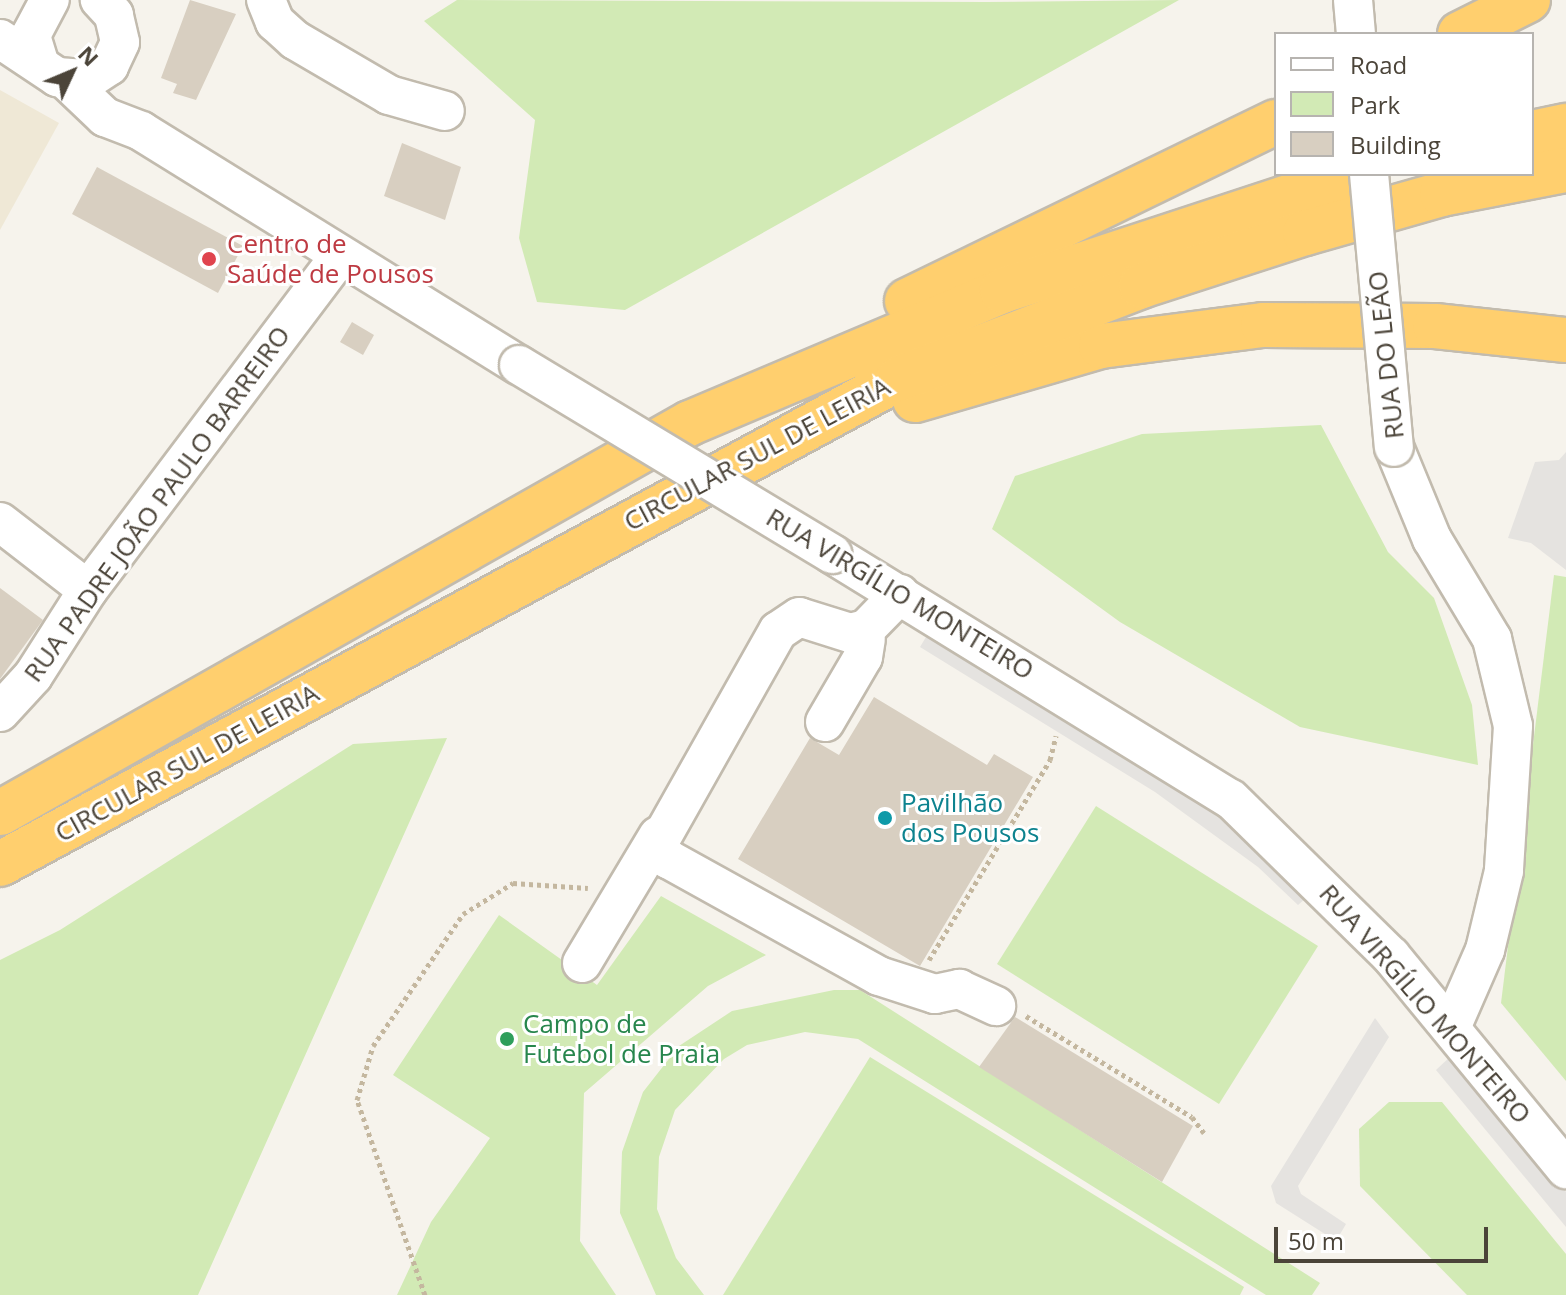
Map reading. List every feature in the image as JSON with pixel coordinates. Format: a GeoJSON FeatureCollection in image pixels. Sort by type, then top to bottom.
{"type":"FeatureCollection","features":[{"type":"Feature","properties":{"kind":"highway"},"geometry":{"type":"LineString","coordinates":[[1464,32],[1528,0]]}},
{"type":"Feature","properties":{"kind":"highway"},"geometry":{"type":"LineString","coordinates":[[755,393],[787,359],[1274,123]]}},
{"type":"Feature","properties":{"kind":"highway"},"geometry":{"type":"LineString","coordinates":[[1534,133],[1566,126]]}},
{"type":"Feature","properties":{"kind":"highway","name":"CIRCULAR SUL DE LEIRIA"},"geometry":{"type":"LineString","coordinates":[[0,864],[775,442],[898,379],[1141,286],[1442,194],[1566,170]]}},
{"type":"Feature","properties":{"kind":"highway","name":"CIRCULAR SUL DE LEIRIA"},"geometry":{"type":"LineString","coordinates":[[0,813],[587,476],[755,393],[1118,248],[1351,176]]}},
{"type":"Feature","properties":{"kind":"highway"},"geometry":{"type":"LineString","coordinates":[[775,442],[1101,346],[1180,333],[1263,325],[1435,326],[1566,340]]}},
{"type":"Feature","properties":{"kind":"street"},"geometry":{"type":"LineString","coordinates":[[50,0],[31,35],[52,71]]}},
{"type":"Feature","properties":{"kind":"street"},"geometry":{"type":"LineString","coordinates":[[266,0],[275,22],[306,47],[389,95],[445,111]]}},
{"type":"Feature","properties":{"kind":"street"},"geometry":{"type":"LineString","coordinates":[[1353,0],[1356,32]]}},
{"type":"Feature","properties":{"kind":"street"},"geometry":{"type":"LineString","coordinates":[[0,67],[32,83],[52,71],[100,74],[118,21]]}},
{"type":"Feature","properties":{"kind":"street"},"geometry":{"type":"LineString","coordinates":[[118,21],[118,87],[141,131]]}},
{"type":"Feature","properties":{"kind":"street","name":"RUA VIRGÍLIO MONTEIRO"},"geometry":{"type":"LineString","coordinates":[[0,39],[52,71],[105,117],[141,131],[1231,799],[1344,907],[1451,1028],[1566,1169]]}},
{"type":"Feature","properties":{"kind":"street","name":"RUA DO LEÃO"},"geometry":{"type":"LineString","coordinates":[[1369,176],[1394,447],[1432,539],[1492,639],[1513,726],[1504,871],[1485,950],[1451,1028]]}},
{"type":"Feature","properties":{"kind":"street","name":"RUA PADRE JOÃO PAULO BARREIRO"},"geometry":{"type":"LineString","coordinates":[[0,712],[33,676],[88,590],[340,255]]}},
{"type":"Feature","properties":{"kind":"street"},"geometry":{"type":"LineString","coordinates":[[0,522],[88,590]]}},
{"type":"Feature","properties":{"kind":"street"},"geometry":{"type":"LineString","coordinates":[[582,963],[778,631],[799,617],[850,633],[866,629],[900,594]]}},
{"type":"Feature","properties":{"kind":"street"},"geometry":{"type":"LineString","coordinates":[[825,722],[863,657],[866,639]]}},
{"type":"Feature","properties":{"kind":"street"},"geometry":{"type":"LineString","coordinates":[[658,836],[657,846],[668,859],[858,965],[912,989],[935,994],[959,989],[996,1006]]}},
{"type":"Feature","properties":{"kind":"path"},"geometry":{"type":"LineString","coordinates":[[921,974],[1050,760],[1056,736]]}},
{"type":"Feature","properties":{"kind":"path"},"geometry":{"type":"LineString","coordinates":[[425,1295],[357,1100],[373,1046],[463,914],[513,883],[625,891]]}},
{"type":"Feature","properties":{"kind":"path"},"geometry":{"type":"LineString","coordinates":[[996,1006],[1007,1005],[1192,1117],[1204,1133]]}},
{"type":"Feature","properties":{"kind":"shaded area"},"geometry":{"type":"Polygon","coordinates":[[[0,90],[59,123],[0,230],[0,90]]]}},
{"type":"Feature","properties":{"kind":"shaded area"},"geometry":{"type":"Polygon","coordinates":[[[1566,452],[1566,570],[1531,543],[1508,538],[1535,462],[1559,460],[1566,452]]]}},
{"type":"Feature","properties":{"kind":"shaded area"},"geometry":{"type":"Polygon","coordinates":[[[932,627],[1196,794],[1313,892],[1298,905],[1258,867],[1155,792],[920,647],[932,627]]]}},
{"type":"Feature","properties":{"kind":"shaded area"},"geometry":{"type":"Polygon","coordinates":[[[1375,1018],[1389,1037],[1298,1186],[1301,1194],[1346,1224],[1336,1241],[1276,1203],[1271,1186],[1375,1018]]]}},
{"type":"Feature","properties":{"kind":"shaded area"},"geometry":{"type":"Polygon","coordinates":[[[1452,1055],[1566,1192],[1566,1227],[1436,1070],[1452,1055]]]}},
{"type":"Feature","properties":{"kind":"green space"},"geometry":{"type":"Polygon","coordinates":[[[457,0],[1179,0],[625,310],[537,302],[519,238],[535,120],[424,21],[457,0]]]}},
{"type":"Feature","properties":{"kind":"green space"},"geometry":{"type":"Polygon","coordinates":[[[1321,425],[1388,552],[1434,598],[1472,705],[1478,765],[1300,727],[1120,622],[992,529],[1015,476],[1142,434],[1321,425]]]}},
{"type":"Feature","properties":{"kind":"green space"},"geometry":{"type":"Polygon","coordinates":[[[1554,575],[1566,577],[1566,1081],[1501,1003],[1554,575]]]}},
{"type":"Feature","properties":{"kind":"green space"},"geometry":{"type":"Polygon","coordinates":[[[447,738],[198,1295],[0,1295],[0,960],[60,930],[353,744],[447,738]]]}},
{"type":"Feature","properties":{"kind":"green space"},"geometry":{"type":"Polygon","coordinates":[[[1096,806],[1318,946],[1219,1104],[997,964],[1096,806]]]}},
{"type":"Feature","properties":{"kind":"green space"},"geometry":{"type":"Polygon","coordinates":[[[661,896],[766,955],[708,986],[584,1093],[580,1241],[616,1295],[397,1295],[431,1222],[490,1138],[393,1075],[499,915],[597,985],[661,896]]]}},
{"type":"Feature","properties":{"kind":"green space"},"geometry":{"type":"Polygon","coordinates":[[[834,990],[860,990],[1320,1283],[1312,1295],[1266,1295],[858,1039],[805,1032],[747,1045],[724,1059],[675,1110],[659,1157],[657,1209],[676,1258],[704,1295],[656,1295],[620,1213],[622,1152],[643,1092],[679,1046],[732,1011],[834,990]]]}},
{"type":"Feature","properties":{"kind":"green space"},"geometry":{"type":"Polygon","coordinates":[[[870,1057],[1244,1287],[1240,1295],[723,1295],[870,1057]]]}},
{"type":"Feature","properties":{"kind":"green space"},"geometry":{"type":"Polygon","coordinates":[[[1389,1102],[1442,1102],[1566,1254],[1566,1295],[1467,1295],[1360,1186],[1359,1129],[1389,1102]]]}},
{"type":"Feature","properties":{"kind":"building"},"geometry":{"type":"Polygon","coordinates":[[[190,0],[236,14],[196,100],[173,93],[177,84],[161,78],[190,0]]]}},
{"type":"Feature","properties":{"kind":"building"},"geometry":{"type":"Polygon","coordinates":[[[402,143],[461,167],[445,220],[384,196],[402,143]]]}},
{"type":"Feature","properties":{"kind":"building"},"geometry":{"type":"Polygon","coordinates":[[[97,167],[243,246],[218,293],[72,214],[97,167]]]}},
{"type":"Feature","properties":{"kind":"building"},"geometry":{"type":"Polygon","coordinates":[[[352,322],[374,335],[363,355],[340,342],[352,322]]]}},
{"type":"Feature","properties":{"kind":"building"},"geometry":{"type":"Polygon","coordinates":[[[0,588],[43,620],[0,679],[0,588]]]}},
{"type":"Feature","properties":{"kind":"building","name":"Pavilhão dos Pousos"},"geometry":{"type":"Polygon","coordinates":[[[874,697],[987,765],[994,754],[1033,777],[920,966],[738,859],[810,738],[839,755],[874,697]]]}},
{"type":"Feature","properties":{"kind":"building"},"geometry":{"type":"Polygon","coordinates":[[[1015,1017],[1193,1126],[1162,1182],[979,1067],[1015,1017]]]}},
{"type":"Feature","properties":{"kind":"place","name":"Centro de Saúde de Pousos"},"geometry":{"type":"Point","coordinates":[209,259]}},
{"type":"Feature","properties":{"kind":"place","name":"Pavilhão dos Pousos"},"geometry":{"type":"Point","coordinates":[885,818]}},
{"type":"Feature","properties":{"kind":"place","name":"Campo de Futebol de Praia"},"geometry":{"type":"Point","coordinates":[507,1039]}}]}
